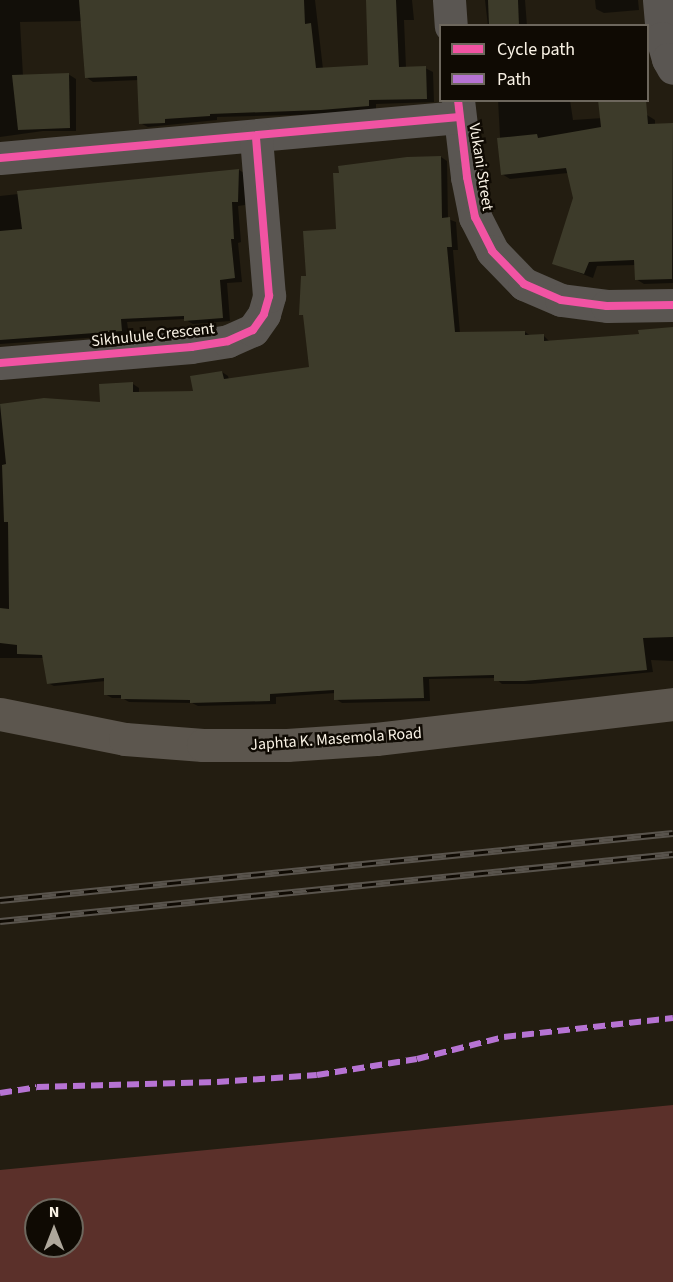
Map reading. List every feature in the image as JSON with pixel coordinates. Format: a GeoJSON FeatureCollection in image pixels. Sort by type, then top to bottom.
{"type":"FeatureCollection","features":[{"type":"Feature","properties":{"kind":"main road","name":"Japhta K. Masemola Road"},"geometry":{"type":"LineString","coordinates":[[0,714],[125,739],[203,745],[288,745],[376,739],[673,704]]}},
{"type":"Feature","properties":{"kind":"street"},"geometry":{"type":"LineString","coordinates":[[449,0],[451,24]]}},
{"type":"Feature","properties":{"kind":"street"},"geometry":{"type":"LineString","coordinates":[[659,0],[662,39],[673,68]]}},
{"type":"Feature","properties":{"kind":"street"},"geometry":{"type":"LineString","coordinates":[[0,158],[256,137],[459,109]]}},
{"type":"Feature","properties":{"kind":"street","name":"Vukani Street"},"geometry":{"type":"LineString","coordinates":[[459,109],[475,218],[492,251],[524,284],[561,300],[607,306],[673,305]]}},
{"type":"Feature","properties":{"kind":"street","name":"Sikhulule Crescent"},"geometry":{"type":"LineString","coordinates":[[0,363],[191,347],[228,341],[253,330],[264,314],[269,296],[256,137]]}},
{"type":"Feature","properties":{"kind":"shaded area"},"geometry":{"type":"Polygon","coordinates":[[[673,1105],[673,1282],[0,1282],[0,1170],[673,1105]]]}},
{"type":"Feature","properties":{"kind":"building"},"geometry":{"type":"Polygon","coordinates":[[[79,0],[304,0],[305,24],[311,23],[316,68],[368,65],[366,0],[396,0],[399,67],[426,66],[427,99],[369,100],[369,106],[210,114],[210,116],[165,119],[165,123],[139,124],[137,76],[85,78],[79,0]]]}},
{"type":"Feature","properties":{"kind":"building"},"geometry":{"type":"Polygon","coordinates":[[[488,0],[518,0],[519,24],[489,24],[488,0]]]}},
{"type":"Feature","properties":{"kind":"building"},"geometry":{"type":"Polygon","coordinates":[[[69,73],[70,128],[18,130],[12,75],[69,73]]]}},
{"type":"Feature","properties":{"kind":"building"},"geometry":{"type":"Polygon","coordinates":[[[598,102],[646,102],[648,124],[673,123],[672,279],[635,280],[634,260],[589,262],[584,274],[552,264],[573,198],[566,168],[501,175],[497,138],[537,134],[538,138],[601,127],[598,102]]]}},
{"type":"Feature","properties":{"kind":"building"},"geometry":{"type":"Polygon","coordinates":[[[441,156],[442,218],[450,217],[452,247],[447,247],[455,332],[525,331],[525,335],[544,334],[544,341],[639,334],[638,330],[673,327],[673,637],[643,638],[647,670],[524,681],[494,681],[494,675],[423,677],[424,698],[334,700],[334,690],[270,694],[270,701],[190,703],[190,700],[121,699],[121,695],[104,695],[104,678],[47,684],[42,655],[17,654],[17,645],[0,643],[0,608],[9,609],[8,522],[4,522],[2,465],[6,464],[0,404],[44,398],[100,402],[99,384],[133,382],[133,392],[193,391],[190,376],[222,371],[224,379],[309,367],[303,315],[299,315],[301,276],[306,276],[303,231],[336,229],[333,173],[339,173],[338,166],[407,157],[441,156]]]}},
{"type":"Feature","properties":{"kind":"building"},"geometry":{"type":"Polygon","coordinates":[[[239,169],[238,202],[232,202],[234,239],[231,239],[235,278],[220,280],[223,318],[184,321],[184,316],[121,319],[122,331],[0,340],[0,231],[22,229],[17,191],[239,169]]]}},
{"type":"Feature","properties":{"kind":"railway"},"geometry":{"type":"LineString","coordinates":[[0,900],[673,833]]}},
{"type":"Feature","properties":{"kind":"railway"},"geometry":{"type":"LineString","coordinates":[[0,921],[673,854]]}},
{"type":"Feature","properties":{"kind":"marked path"},"geometry":{"type":"LineString","coordinates":[[0,1093],[37,1087],[217,1082],[317,1075],[417,1059],[504,1037],[673,1018]]}},
{"type":"Feature","properties":{"kind":"cycle path"},"geometry":{"type":"LineString","coordinates":[[458,102],[467,177],[475,217],[492,251],[524,284],[561,300],[607,306],[673,305]]}},
{"type":"Feature","properties":{"kind":"cycle path"},"geometry":{"type":"LineString","coordinates":[[0,158],[459,117]]}},
{"type":"Feature","properties":{"kind":"cycle path"},"geometry":{"type":"LineString","coordinates":[[0,363],[191,347],[228,341],[253,330],[264,314],[269,296],[256,137]]}}]}
